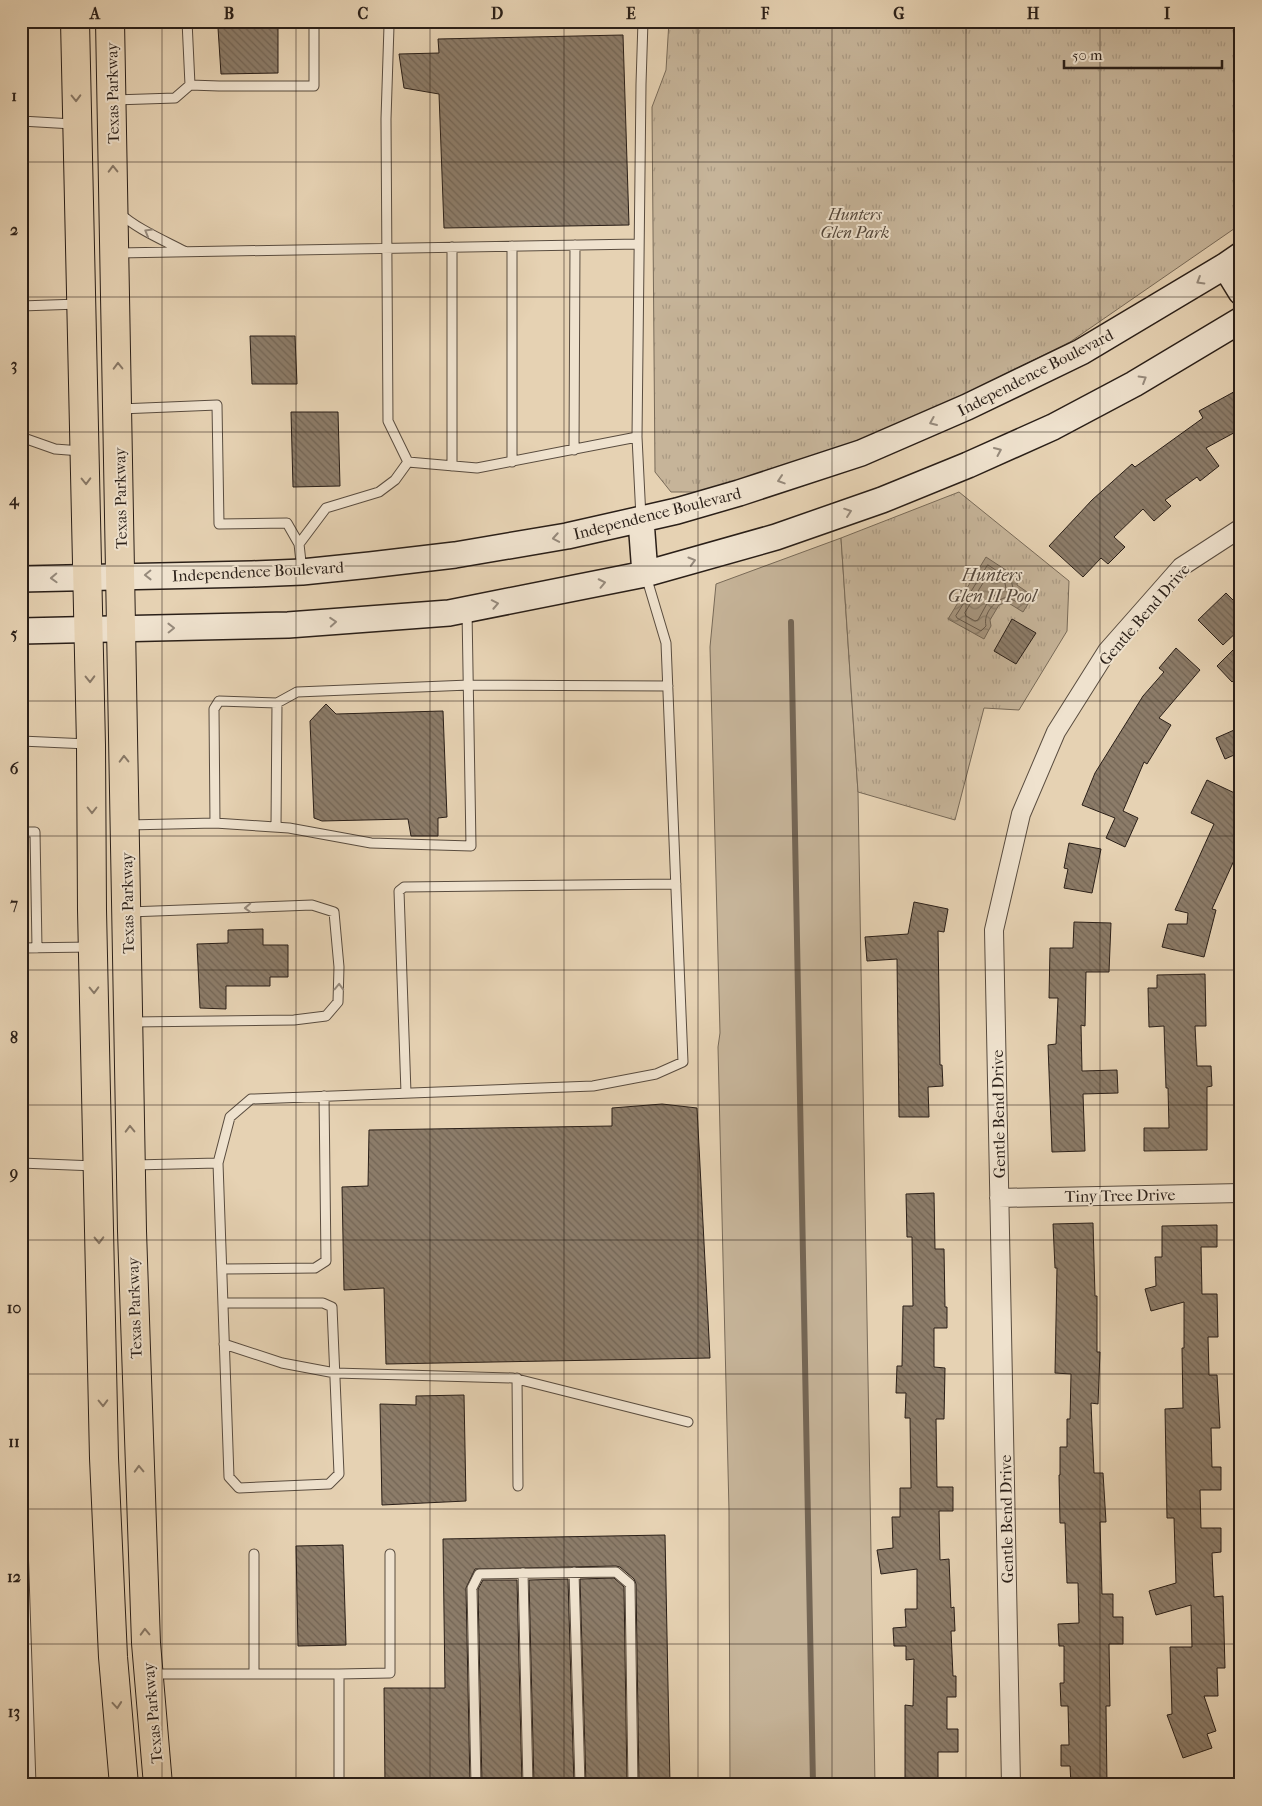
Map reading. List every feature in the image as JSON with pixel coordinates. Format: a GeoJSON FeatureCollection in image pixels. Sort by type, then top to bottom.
{"type":"FeatureCollection","features":[{"type":"Feature","properties":{"kind":"main road","name":"Texas Parkway"},"geometry":{"type":"LineString","coordinates":[[110,21],[119,410],[120,576],[132,1231],[137,1413],[148,1674],[158,1785]]}},
{"type":"Feature","properties":{"kind":"main road","name":"Texas Parkway"},"geometry":{"type":"LineString","coordinates":[[75,26],[104,1458],[112,1637],[124,1785]]}},
{"type":"Feature","properties":{"kind":"main road"},"geometry":{"type":"LineString","coordinates":[[75,26],[92,54],[92,80],[100,93],[112,100]]}},
{"type":"Feature","properties":{"kind":"main road"},"geometry":{"type":"LineString","coordinates":[[1233,260],[1241,292]]}},
{"type":"Feature","properties":{"kind":"main road","name":"Independence Boulevard"},"geometry":{"type":"LineString","coordinates":[[21,579],[302,572],[455,555],[568,536],[641,520],[739,494],[861,453],[967,407],[1080,352],[1233,260]]}},
{"type":"Feature","properties":{"kind":"main road"},"geometry":{"type":"LineString","coordinates":[[21,632],[288,625],[449,613],[645,574],[776,537],[882,500],[968,465],[1054,427],[1134,384],[1241,320]]}},
{"type":"Feature","properties":{"kind":"main road"},"geometry":{"type":"LineString","coordinates":[[641,520],[645,574]]}},
{"type":"Feature","properties":{"kind":"main road"},"geometry":{"type":"LineString","coordinates":[[98,1166],[109,1170],[114,1178],[115,1210],[132,1231]]}},
{"type":"Feature","properties":{"kind":"street","name":"Gentle Bend Drive"},"geometry":{"type":"LineString","coordinates":[[1011,1785],[994,930],[1021,814],[1056,732],[1107,651],[1181,567],[1241,528]]}},
{"type":"Feature","properties":{"kind":"street","name":"Tiny Tree Drive"},"geometry":{"type":"LineString","coordinates":[[999,1198],[1241,1193]]}},
{"type":"Feature","properties":{"kind":"lane"},"geometry":{"type":"LineString","coordinates":[[187,21],[190,85]]}},
{"type":"Feature","properties":{"kind":"lane"},"geometry":{"type":"LineString","coordinates":[[112,100],[175,98],[190,85],[314,86],[314,21]]}},
{"type":"Feature","properties":{"kind":"lane"},"geometry":{"type":"LineString","coordinates":[[393,21],[390,26],[386,119],[388,421],[408,462]]}},
{"type":"Feature","properties":{"kind":"lane"},"geometry":{"type":"LineString","coordinates":[[641,520],[637,437],[640,84],[643,21]]}},
{"type":"Feature","properties":{"kind":"lane"},"geometry":{"type":"LineString","coordinates":[[21,121],[77,124]]}},
{"type":"Feature","properties":{"kind":"lane"},"geometry":{"type":"LineString","coordinates":[[114,207],[127,219],[152,235],[187,252]]}},
{"type":"Feature","properties":{"kind":"lane"},"geometry":{"type":"LineString","coordinates":[[115,253],[639,244]]}},
{"type":"Feature","properties":{"kind":"lane"},"geometry":{"type":"LineString","coordinates":[[574,450],[575,245]]}},
{"type":"Feature","properties":{"kind":"lane"},"geometry":{"type":"LineString","coordinates":[[512,246],[512,462]]}},
{"type":"Feature","properties":{"kind":"lane"},"geometry":{"type":"LineString","coordinates":[[452,247],[452,466]]}},
{"type":"Feature","properties":{"kind":"lane"},"geometry":{"type":"LineString","coordinates":[[21,306],[82,304]]}},
{"type":"Feature","properties":{"kind":"lane"},"geometry":{"type":"LineString","coordinates":[[119,410],[217,405],[219,524],[288,523],[299,544],[302,572]]}},
{"type":"Feature","properties":{"kind":"lane"},"geometry":{"type":"LineString","coordinates":[[21,437],[55,449],[85,451]]}},
{"type":"Feature","properties":{"kind":"lane"},"geometry":{"type":"LineString","coordinates":[[408,462],[477,468],[637,437]]}},
{"type":"Feature","properties":{"kind":"lane"},"geometry":{"type":"LineString","coordinates":[[299,544],[326,508],[379,492],[395,480],[408,462]]}},
{"type":"Feature","properties":{"kind":"lane"},"geometry":{"type":"LineString","coordinates":[[223,1303],[323,1303],[332,1306],[339,1474],[329,1484],[239,1488],[229,1477],[218,1163],[230,1117],[251,1099],[593,1086],[656,1074],[683,1062],[666,643],[645,574]]}},
{"type":"Feature","properties":{"kind":"lane"},"geometry":{"type":"LineString","coordinates":[[125,825],[215,822],[276,827],[371,843],[471,846],[467,610]]}},
{"type":"Feature","properties":{"kind":"lane"},"geometry":{"type":"LineString","coordinates":[[215,822],[214,709],[219,701],[276,703],[297,692],[469,685],[668,686]]}},
{"type":"Feature","properties":{"kind":"lane"},"geometry":{"type":"LineString","coordinates":[[276,703],[276,827]]}},
{"type":"Feature","properties":{"kind":"lane"},"geometry":{"type":"LineString","coordinates":[[21,741],[91,744]]}},
{"type":"Feature","properties":{"kind":"lane"},"geometry":{"type":"LineString","coordinates":[[21,832],[35,832],[37,948]]}},
{"type":"Feature","properties":{"kind":"lane"},"geometry":{"type":"LineString","coordinates":[[406,1093],[399,892],[404,887],[676,884]]}},
{"type":"Feature","properties":{"kind":"lane"},"geometry":{"type":"LineString","coordinates":[[127,912],[312,905],[334,912],[339,967],[338,1002],[326,1016],[294,1020],[129,1022]]}},
{"type":"Feature","properties":{"kind":"lane"},"geometry":{"type":"LineString","coordinates":[[21,948],[93,947]]}},
{"type":"Feature","properties":{"kind":"lane"},"geometry":{"type":"LineString","coordinates":[[222,1269],[316,1268],[326,1261],[324,1096]]}},
{"type":"Feature","properties":{"kind":"lane"},"geometry":{"type":"LineString","coordinates":[[131,1165],[218,1163]]}},
{"type":"Feature","properties":{"kind":"lane"},"geometry":{"type":"LineString","coordinates":[[21,1164],[98,1166]]}},
{"type":"Feature","properties":{"kind":"lane"},"geometry":{"type":"LineString","coordinates":[[224,1344],[282,1363],[335,1373],[517,1378],[688,1422]]}},
{"type":"Feature","properties":{"kind":"lane"},"geometry":{"type":"LineString","coordinates":[[517,1378],[518,1486]]}},
{"type":"Feature","properties":{"kind":"lane"},"geometry":{"type":"LineString","coordinates":[[21,1484],[30,1785]]}},
{"type":"Feature","properties":{"kind":"lane"},"geometry":{"type":"LineString","coordinates":[[254,1554],[254,1674]]}},
{"type":"Feature","properties":{"kind":"lane"},"geometry":{"type":"LineString","coordinates":[[148,1674],[390,1673],[390,1554]]}},
{"type":"Feature","properties":{"kind":"lane"},"geometry":{"type":"LineString","coordinates":[[574,1572],[580,1785]]}},
{"type":"Feature","properties":{"kind":"lane"},"geometry":{"type":"LineString","coordinates":[[476,1785],[472,1588],[479,1574],[574,1572],[616,1572],[630,1584],[632,1785]]}},
{"type":"Feature","properties":{"kind":"lane"},"geometry":{"type":"LineString","coordinates":[[523,1573],[528,1785]]}},
{"type":"Feature","properties":{"kind":"lane"},"geometry":{"type":"LineString","coordinates":[[339,1674],[339,1785]]}},
{"type":"Feature","properties":{"kind":"green space","name":"Hunters Glen Park"},"geometry":{"type":"Polygon","coordinates":[[[669,21],[1241,21],[1241,224],[1070,342],[868,442],[699,492],[671,492],[655,472],[652,107],[666,70],[669,21]]]}},
{"type":"Feature","properties":{"kind":"green space"},"geometry":{"type":"Polygon","coordinates":[[[959,492],[1069,581],[1067,631],[1019,710],[984,708],[955,820],[858,792],[841,538],[959,492]]]}},
{"type":"Feature","properties":{"kind":"green space"},"geometry":{"type":"Polygon","coordinates":[[[841,538],[858,792],[875,1785],[730,1785],[729,1511],[718,1047],[720,1033],[710,647],[716,584],[841,538]]]}},
{"type":"Feature","properties":{"kind":"water","name":"Hunters Glen II Pool"},"geometry":{"type":"Polygon","coordinates":[[[986,557],[1018,578],[1017,585],[1033,596],[1023,612],[1007,602],[999,605],[990,620],[991,626],[984,639],[948,619],[986,557]]]}},
{"type":"Feature","properties":{"kind":"building"},"geometry":{"type":"Polygon","coordinates":[[[278,26],[278,73],[221,74],[218,28],[278,26]]]}},
{"type":"Feature","properties":{"kind":"building"},"geometry":{"type":"Polygon","coordinates":[[[623,35],[629,225],[444,228],[439,94],[404,88],[399,54],[439,53],[438,39],[623,35]]]}},
{"type":"Feature","properties":{"kind":"building"},"geometry":{"type":"Polygon","coordinates":[[[250,336],[295,336],[297,384],[252,384],[250,336]]]}},
{"type":"Feature","properties":{"kind":"building"},"geometry":{"type":"Polygon","coordinates":[[[1241,388],[1241,429],[1206,448],[1219,466],[1200,481],[1197,477],[1165,500],[1171,506],[1154,521],[1143,509],[1114,537],[1125,547],[1108,564],[1101,558],[1083,577],[1049,546],[1092,500],[1132,464],[1135,467],[1203,418],[1199,411],[1241,388]]]}},
{"type":"Feature","properties":{"kind":"building"},"geometry":{"type":"Polygon","coordinates":[[[291,412],[338,412],[340,486],[293,487],[291,412]]]}},
{"type":"Feature","properties":{"kind":"building"},"geometry":{"type":"Polygon","coordinates":[[[1226,593],[1241,608],[1241,628],[1223,645],[1198,620],[1226,593]]]}},
{"type":"Feature","properties":{"kind":"building"},"geometry":{"type":"Polygon","coordinates":[[[1012,619],[1036,633],[1016,664],[994,651],[1012,619]]]}},
{"type":"Feature","properties":{"kind":"building"},"geometry":{"type":"Polygon","coordinates":[[[1241,642],[1241,674],[1232,682],[1217,666],[1241,642]]]}},
{"type":"Feature","properties":{"kind":"building"},"geometry":{"type":"Polygon","coordinates":[[[1176,648],[1200,670],[1159,718],[1171,725],[1147,764],[1144,762],[1123,811],[1138,818],[1125,847],[1106,838],[1115,818],[1082,805],[1095,773],[1143,696],[1164,672],[1159,668],[1176,648]]]}},
{"type":"Feature","properties":{"kind":"building"},"geometry":{"type":"Polygon","coordinates":[[[326,704],[336,714],[443,711],[447,817],[438,818],[438,836],[411,836],[408,819],[322,821],[314,818],[310,721],[326,704]]]}},
{"type":"Feature","properties":{"kind":"building"},"geometry":{"type":"Polygon","coordinates":[[[1241,727],[1241,752],[1225,759],[1216,738],[1241,727]]]}},
{"type":"Feature","properties":{"kind":"building"},"geometry":{"type":"Polygon","coordinates":[[[1207,780],[1241,796],[1241,845],[1212,909],[1216,910],[1204,957],[1162,947],[1168,924],[1187,924],[1188,913],[1175,910],[1214,824],[1191,813],[1207,780]]]}},
{"type":"Feature","properties":{"kind":"building"},"geometry":{"type":"Polygon","coordinates":[[[1069,843],[1101,849],[1092,893],[1064,888],[1068,869],[1064,868],[1069,843]]]}},
{"type":"Feature","properties":{"kind":"building"},"geometry":{"type":"Polygon","coordinates":[[[914,902],[948,909],[944,932],[938,931],[940,1065],[942,1065],[943,1086],[928,1087],[929,1117],[899,1117],[897,959],[867,961],[865,937],[908,934],[914,902]]]}},
{"type":"Feature","properties":{"kind":"building"},"geometry":{"type":"Polygon","coordinates":[[[1074,922],[1111,923],[1109,972],[1086,972],[1085,1026],[1081,1025],[1082,1071],[1117,1070],[1118,1093],[1083,1094],[1085,1151],[1052,1152],[1048,1045],[1056,1044],[1058,998],[1049,998],[1050,948],[1073,948],[1074,922]]]}},
{"type":"Feature","properties":{"kind":"building"},"geometry":{"type":"Polygon","coordinates":[[[263,929],[263,945],[288,945],[288,977],[270,977],[270,986],[226,986],[226,1009],[200,1008],[197,944],[228,943],[228,930],[263,929]]]}},
{"type":"Feature","properties":{"kind":"building"},"geometry":{"type":"Polygon","coordinates":[[[1205,974],[1206,1026],[1195,1026],[1197,1066],[1211,1066],[1212,1086],[1207,1087],[1207,1150],[1144,1151],[1144,1128],[1169,1128],[1164,1026],[1149,1027],[1148,988],[1157,988],[1157,975],[1205,974]]]}},
{"type":"Feature","properties":{"kind":"building"},"geometry":{"type":"Polygon","coordinates":[[[662,1104],[697,1108],[710,1358],[386,1364],[384,1288],[344,1290],[342,1187],[368,1186],[369,1130],[612,1126],[612,1108],[662,1104]]]}},
{"type":"Feature","properties":{"kind":"building"},"geometry":{"type":"Polygon","coordinates":[[[934,1193],[935,1249],[944,1249],[945,1307],[947,1307],[947,1328],[934,1328],[934,1367],[945,1368],[944,1419],[936,1419],[937,1487],[953,1487],[953,1511],[939,1511],[940,1560],[949,1559],[951,1608],[954,1607],[955,1631],[951,1631],[953,1676],[956,1676],[956,1697],[947,1697],[947,1729],[958,1729],[958,1752],[938,1752],[938,1779],[905,1779],[905,1705],[913,1706],[914,1659],[906,1660],[906,1646],[894,1646],[893,1628],[906,1627],[905,1609],[917,1609],[917,1569],[881,1574],[877,1550],[893,1548],[892,1517],[900,1517],[900,1488],[911,1488],[910,1418],[905,1418],[906,1393],[896,1393],[897,1366],[902,1366],[903,1306],[913,1306],[912,1237],[907,1237],[906,1194],[934,1193]]]}},
{"type":"Feature","properties":{"kind":"building"},"geometry":{"type":"Polygon","coordinates":[[[1093,1223],[1095,1296],[1097,1296],[1097,1352],[1100,1352],[1098,1404],[1091,1403],[1094,1473],[1103,1473],[1106,1522],[1100,1522],[1102,1594],[1113,1594],[1113,1617],[1123,1617],[1123,1644],[1109,1644],[1110,1706],[1106,1706],[1107,1785],[1071,1785],[1070,1766],[1061,1766],[1061,1745],[1069,1745],[1068,1706],[1061,1706],[1060,1683],[1064,1683],[1064,1646],[1059,1646],[1058,1624],[1079,1623],[1078,1583],[1067,1583],[1065,1523],[1060,1523],[1060,1447],[1067,1447],[1067,1419],[1070,1419],[1071,1374],[1055,1373],[1057,1268],[1055,1268],[1053,1224],[1093,1223]]]}},
{"type":"Feature","properties":{"kind":"building"},"geometry":{"type":"Polygon","coordinates":[[[1217,1225],[1217,1247],[1201,1247],[1202,1294],[1217,1294],[1218,1337],[1208,1337],[1209,1375],[1217,1375],[1220,1428],[1211,1428],[1212,1467],[1221,1467],[1221,1490],[1200,1490],[1201,1528],[1221,1528],[1221,1552],[1212,1553],[1214,1597],[1223,1596],[1225,1668],[1217,1668],[1218,1696],[1204,1696],[1216,1731],[1207,1734],[1212,1748],[1183,1758],[1167,1715],[1172,1714],[1170,1647],[1192,1647],[1191,1605],[1156,1615],[1149,1591],[1176,1583],[1174,1518],[1167,1518],[1165,1409],[1183,1408],[1182,1348],[1184,1348],[1184,1302],[1151,1311],[1145,1289],[1156,1286],[1155,1257],[1162,1257],[1162,1226],[1217,1225]]]}},
{"type":"Feature","properties":{"kind":"building"},"geometry":{"type":"Polygon","coordinates":[[[464,1395],[466,1501],[382,1505],[380,1404],[416,1405],[416,1396],[464,1395]]]}},
{"type":"Feature","properties":{"kind":"building"},"geometry":{"type":"Polygon","coordinates":[[[665,1535],[670,1785],[639,1785],[636,1584],[634,1579],[620,1567],[616,1566],[475,1569],[466,1588],[470,1785],[385,1785],[384,1688],[445,1688],[443,1539],[665,1535]]]}},
{"type":"Feature","properties":{"kind":"building"},"geometry":{"type":"Polygon","coordinates":[[[343,1545],[346,1645],[298,1646],[296,1546],[343,1545]]]}},
{"type":"Feature","properties":{"kind":"building"},"geometry":{"type":"Polygon","coordinates":[[[614,1578],[624,1587],[627,1785],[586,1785],[580,1579],[614,1578]]]}},
{"type":"Feature","properties":{"kind":"building"},"geometry":{"type":"Polygon","coordinates":[[[568,1579],[574,1785],[534,1785],[529,1580],[568,1579]]]}},
{"type":"Feature","properties":{"kind":"building"},"geometry":{"type":"Polygon","coordinates":[[[483,1580],[517,1580],[522,1785],[482,1785],[478,1589],[483,1580]]]}},
{"type":"Feature","properties":{"kind":"waterway"},"geometry":{"type":"LineString","coordinates":[[791,622],[813,1785]]}}]}
